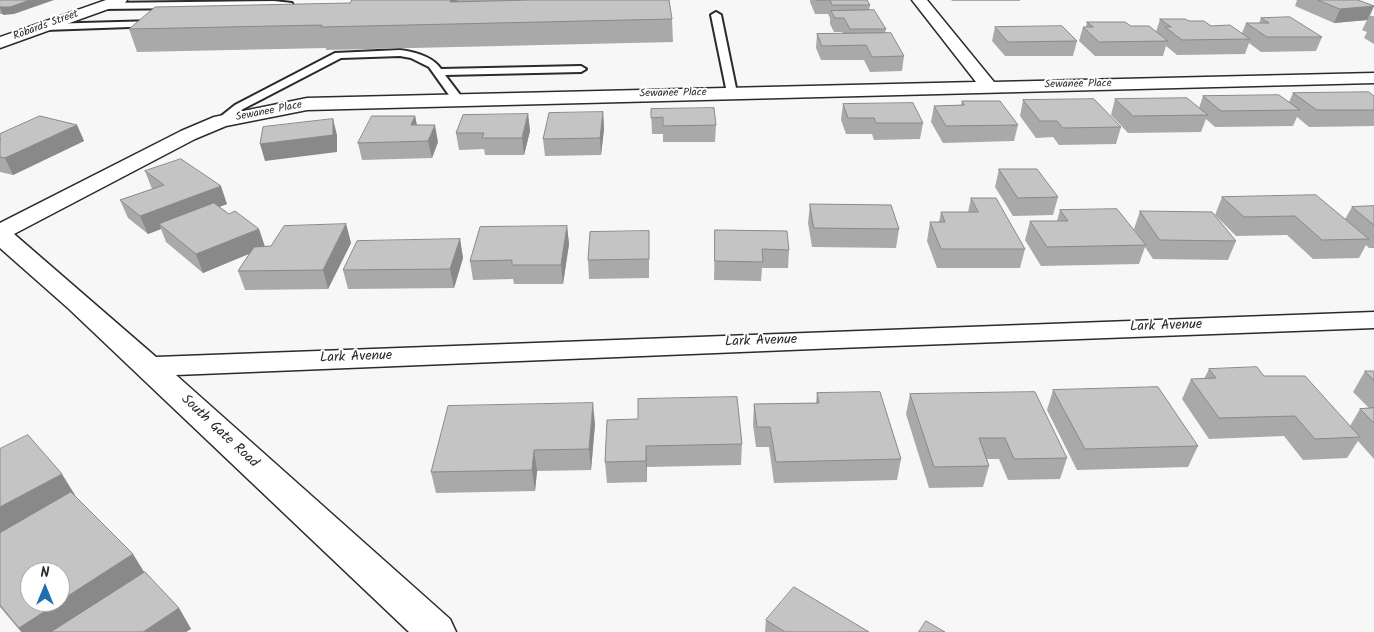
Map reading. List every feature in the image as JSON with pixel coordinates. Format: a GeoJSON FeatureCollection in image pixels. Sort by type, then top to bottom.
{"type":"FeatureCollection","features":[{"type":"Feature","properties":{"kind":"street","name":"Robards Street"},"geometry":{"type":"LineString","coordinates":[[0,42],[120,0]]}},
{"type":"Feature","properties":{"kind":"street"},"geometry":{"type":"LineString","coordinates":[[919,0],[989,87]]}},
{"type":"Feature","properties":{"kind":"street","name":"Sewanee Place"},"geometry":{"type":"LineString","coordinates":[[0,234],[188,135],[221,121],[266,111],[327,102],[1374,78]]}},
{"type":"Feature","properties":{"kind":"street","name":"South Gate Road"},"geometry":{"type":"LineString","coordinates":[[0,234],[148,367],[436,632]]}},
{"type":"Feature","properties":{"kind":"street","name":"Lark Avenue"},"geometry":{"type":"LineString","coordinates":[[148,367],[828,339],[1374,320]]}},
{"type":"Feature","properties":{"kind":"lane"},"geometry":{"type":"LineString","coordinates":[[102,6],[288,5],[290,8],[287,12],[271,20]]}},
{"type":"Feature","properties":{"kind":"lane"},"geometry":{"type":"LineString","coordinates":[[716,15],[732,93]]}},
{"type":"Feature","properties":{"kind":"lane"},"geometry":{"type":"LineString","coordinates":[[45,27],[164,24]]}},
{"type":"Feature","properties":{"kind":"lane"},"geometry":{"type":"LineString","coordinates":[[221,121],[239,107],[338,55],[400,53],[414,55],[433,65],[458,100]]}},
{"type":"Feature","properties":{"kind":"lane"},"geometry":{"type":"LineString","coordinates":[[439,72],[580,69]]}},
{"type":"Feature","properties":{"kind":"building"},"geometry":{"type":"Polygon","coordinates":[[[0,0],[30,0],[10,7],[0,7],[0,0]]]}},
{"type":"Feature","properties":{"kind":"building"},"geometry":{"type":"Polygon","coordinates":[[[352,0],[451,0],[450,2],[669,0],[672,19],[321,27],[322,25],[129,29],[155,7],[350,3],[352,0]]]}},
{"type":"Feature","properties":{"kind":"building"},"geometry":{"type":"Polygon","coordinates":[[[830,0],[867,0],[870,5],[832,5],[830,0]]]}},
{"type":"Feature","properties":{"kind":"building"},"geometry":{"type":"Polygon","coordinates":[[[1318,0],[1358,0],[1374,6],[1340,9],[1318,0]]]}},
{"type":"Feature","properties":{"kind":"building"},"geometry":{"type":"Polygon","coordinates":[[[874,10],[886,29],[850,29],[844,18],[835,18],[831,11],[874,10]]]}},
{"type":"Feature","properties":{"kind":"building"},"geometry":{"type":"Polygon","coordinates":[[[1290,17],[1322,37],[1267,37],[1246,23],[1269,23],[1261,18],[1290,17]]]}},
{"type":"Feature","properties":{"kind":"building"},"geometry":{"type":"Polygon","coordinates":[[[1160,19],[1204,21],[1211,26],[1230,25],[1250,39],[1182,40],[1165,27],[1171,27],[1160,19]]]}},
{"type":"Feature","properties":{"kind":"building"},"geometry":{"type":"Polygon","coordinates":[[[1087,22],[1125,22],[1131,26],[1149,26],[1168,41],[1099,42],[1083,27],[1093,27],[1087,22]]]}},
{"type":"Feature","properties":{"kind":"building"},"geometry":{"type":"Polygon","coordinates":[[[1062,26],[1077,41],[1008,42],[995,27],[1062,26]]]}},
{"type":"Feature","properties":{"kind":"building"},"geometry":{"type":"Polygon","coordinates":[[[891,33],[904,56],[872,57],[866,45],[822,46],[817,34],[891,33]]]}},
{"type":"Feature","properties":{"kind":"building"},"geometry":{"type":"Polygon","coordinates":[[[1369,92],[1374,96],[1374,110],[1317,110],[1293,93],[1369,92]]]}},
{"type":"Feature","properties":{"kind":"building"},"geometry":{"type":"Polygon","coordinates":[[[1279,95],[1300,110],[1221,111],[1203,96],[1279,95]]]}},
{"type":"Feature","properties":{"kind":"building"},"geometry":{"type":"Polygon","coordinates":[[[1187,98],[1208,115],[1133,116],[1115,99],[1187,98]]]}},
{"type":"Feature","properties":{"kind":"building"},"geometry":{"type":"Polygon","coordinates":[[[1094,99],[1121,127],[1063,128],[1057,121],[1040,121],[1023,100],[1094,99]]]}},
{"type":"Feature","properties":{"kind":"building"},"geometry":{"type":"Polygon","coordinates":[[[962,101],[1000,101],[1018,125],[946,126],[934,106],[964,105],[962,101]]]}},
{"type":"Feature","properties":{"kind":"building"},"geometry":{"type":"Polygon","coordinates":[[[913,103],[923,123],[876,123],[874,118],[848,118],[843,104],[913,103]]]}},
{"type":"Feature","properties":{"kind":"building"},"geometry":{"type":"Polygon","coordinates":[[[714,108],[716,125],[663,126],[663,117],[651,118],[651,109],[714,108]]]}},
{"type":"Feature","properties":{"kind":"building"},"geometry":{"type":"Polygon","coordinates":[[[603,112],[600,138],[543,139],[549,113],[603,112]]]}},
{"type":"Feature","properties":{"kind":"building"},"geometry":{"type":"Polygon","coordinates":[[[528,114],[522,138],[482,138],[484,133],[456,133],[463,115],[528,114]]]}},
{"type":"Feature","properties":{"kind":"building"},"geometry":{"type":"Polygon","coordinates":[[[40,116],[77,125],[5,158],[0,157],[0,134],[40,116]]]}},
{"type":"Feature","properties":{"kind":"building"},"geometry":{"type":"Polygon","coordinates":[[[372,116],[415,116],[411,125],[435,125],[428,141],[358,143],[372,116]]]}},
{"type":"Feature","properties":{"kind":"building"},"geometry":{"type":"Polygon","coordinates":[[[333,119],[333,135],[260,144],[263,127],[333,119]]]}},
{"type":"Feature","properties":{"kind":"building"},"geometry":{"type":"Polygon","coordinates":[[[181,159],[221,186],[140,216],[120,200],[164,185],[145,171],[181,159]]]}},
{"type":"Feature","properties":{"kind":"building"},"geometry":{"type":"Polygon","coordinates":[[[999,169],[1037,169],[1058,197],[1018,198],[999,169]]]}},
{"type":"Feature","properties":{"kind":"building"},"geometry":{"type":"Polygon","coordinates":[[[1316,195],[1369,239],[1322,240],[1295,216],[1244,217],[1222,197],[1316,195]]]}},
{"type":"Feature","properties":{"kind":"building"},"geometry":{"type":"Polygon","coordinates":[[[971,198],[996,198],[1025,249],[941,249],[930,222],[945,222],[941,212],[978,212],[971,198]]]}},
{"type":"Feature","properties":{"kind":"building"},"geometry":{"type":"Polygon","coordinates":[[[214,203],[229,214],[235,211],[259,229],[196,254],[159,224],[214,203]]]}},
{"type":"Feature","properties":{"kind":"building"},"geometry":{"type":"Polygon","coordinates":[[[810,204],[891,205],[899,229],[814,228],[810,204]]]}},
{"type":"Feature","properties":{"kind":"building"},"geometry":{"type":"Polygon","coordinates":[[[1374,206],[1374,225],[1352,207],[1374,206]]]}},
{"type":"Feature","properties":{"kind":"building"},"geometry":{"type":"Polygon","coordinates":[[[1117,209],[1146,245],[1047,247],[1030,221],[1068,221],[1060,210],[1117,209]]]}},
{"type":"Feature","properties":{"kind":"building"},"geometry":{"type":"Polygon","coordinates":[[[1140,211],[1212,212],[1236,241],[1160,240],[1140,211]]]}},
{"type":"Feature","properties":{"kind":"building"},"geometry":{"type":"Polygon","coordinates":[[[346,224],[323,270],[238,271],[254,247],[271,246],[284,226],[346,224]]]}},
{"type":"Feature","properties":{"kind":"building"},"geometry":{"type":"Polygon","coordinates":[[[567,226],[561,265],[512,265],[512,260],[470,261],[480,227],[567,226]]]}},
{"type":"Feature","properties":{"kind":"building"},"geometry":{"type":"Polygon","coordinates":[[[715,230],[787,231],[789,250],[762,249],[763,262],[715,261],[715,230]]]}},
{"type":"Feature","properties":{"kind":"building"},"geometry":{"type":"Polygon","coordinates":[[[649,231],[649,259],[588,260],[590,232],[649,231]]]}},
{"type":"Feature","properties":{"kind":"building"},"geometry":{"type":"Polygon","coordinates":[[[460,239],[450,269],[343,270],[357,241],[460,239]]]}},
{"type":"Feature","properties":{"kind":"building"},"geometry":{"type":"Polygon","coordinates":[[[1257,367],[1264,376],[1305,376],[1360,437],[1315,439],[1295,416],[1219,418],[1191,379],[1216,378],[1209,369],[1257,367]]]}},
{"type":"Feature","properties":{"kind":"building"},"geometry":{"type":"Polygon","coordinates":[[[1365,371],[1374,371],[1374,380],[1365,371]]]}},
{"type":"Feature","properties":{"kind":"building"},"geometry":{"type":"Polygon","coordinates":[[[1158,387],[1198,446],[1085,449],[1053,390],[1158,387]]]}},
{"type":"Feature","properties":{"kind":"building"},"geometry":{"type":"Polygon","coordinates":[[[880,392],[901,459],[776,462],[770,427],[757,427],[754,404],[819,403],[817,393],[880,392]]]}},
{"type":"Feature","properties":{"kind":"building"},"geometry":{"type":"Polygon","coordinates":[[[1035,392],[1067,458],[1014,459],[1005,438],[979,438],[989,466],[934,467],[910,394],[1035,392]]]}},
{"type":"Feature","properties":{"kind":"building"},"geometry":{"type":"Polygon","coordinates":[[[737,397],[742,444],[646,446],[646,461],[605,462],[607,420],[638,419],[638,399],[737,397]]]}},
{"type":"Feature","properties":{"kind":"building"},"geometry":{"type":"Polygon","coordinates":[[[593,403],[589,449],[534,450],[532,470],[431,472],[448,406],[593,403]]]}},
{"type":"Feature","properties":{"kind":"building"},"geometry":{"type":"Polygon","coordinates":[[[1374,408],[1374,423],[1360,409],[1374,408]]]}},
{"type":"Feature","properties":{"kind":"building"},"geometry":{"type":"Polygon","coordinates":[[[28,435],[62,474],[0,507],[0,449],[28,435]]]}},
{"type":"Feature","properties":{"kind":"building"},"geometry":{"type":"Polygon","coordinates":[[[71,492],[133,554],[70,595],[70,562],[20,562],[20,612],[44,612],[19,628],[0,605],[0,533],[71,492]]]}},
{"type":"Feature","properties":{"kind":"building"},"geometry":{"type":"Polygon","coordinates":[[[145,572],[179,608],[143,632],[51,632],[145,572]]]}},
{"type":"Feature","properties":{"kind":"building"},"geometry":{"type":"Polygon","coordinates":[[[794,587],[869,632],[785,632],[766,620],[794,587]]]}},
{"type":"Feature","properties":{"kind":"building"},"geometry":{"type":"Polygon","coordinates":[[[926,621],[945,632],[919,632],[926,621]]]}}]}
